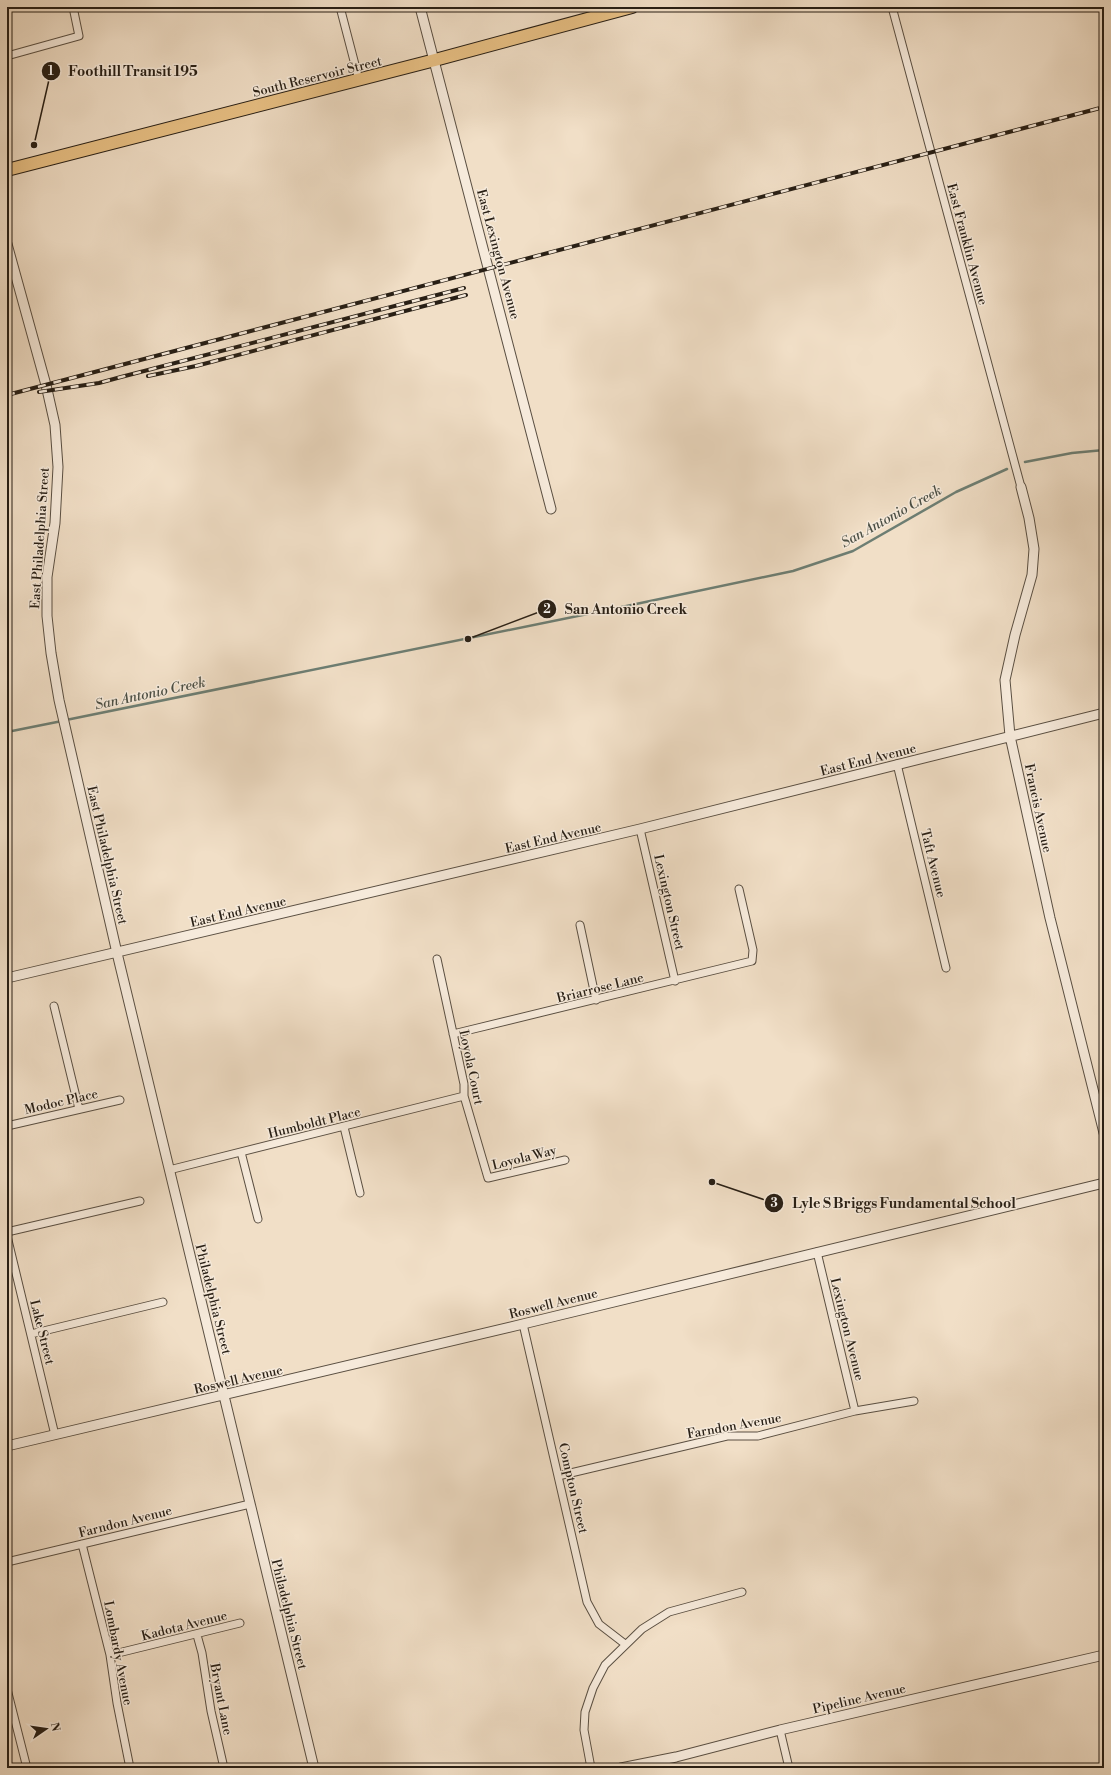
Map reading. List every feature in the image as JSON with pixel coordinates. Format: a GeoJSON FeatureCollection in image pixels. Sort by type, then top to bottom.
{"type":"FeatureCollection","features":[{"type":"Feature","properties":{"kind":"main road","name":"South Reservoir Street"},"geometry":{"type":"LineString","coordinates":[[7,170],[435,60],[605,10],[632,7]]}},
{"type":"Feature","properties":{"kind":"street"},"geometry":{"type":"LineString","coordinates":[[7,56],[79,36],[72,7]]}},
{"type":"Feature","properties":{"kind":"street"},"geometry":{"type":"LineString","coordinates":[[340,7],[360,80]]}},
{"type":"Feature","properties":{"kind":"street","name":"East Lexington Avenue"},"geometry":{"type":"LineString","coordinates":[[420,7],[551,509]]}},
{"type":"Feature","properties":{"kind":"street","name":"East Franklin Avenue"},"geometry":{"type":"LineString","coordinates":[[892,7],[1021,487]]}},
{"type":"Feature","properties":{"kind":"street","name":"East Philadelphia Street"},"geometry":{"type":"LineString","coordinates":[[7,244],[46,385],[55,425],[58,467],[55,523],[47,577],[47,616],[51,653],[59,700],[117,953]]}},
{"type":"Feature","properties":{"kind":"street","name":"Francis Avenue"},"geometry":{"type":"LineString","coordinates":[[1021,487],[1029,518],[1034,549],[1032,575],[1015,635],[1005,680],[1010,736],[1050,918],[1104,1133]]}},
{"type":"Feature","properties":{"kind":"street","name":"East End Avenue"},"geometry":{"type":"LineString","coordinates":[[7,978],[640,829],[897,764],[1104,714]]}},
{"type":"Feature","properties":{"kind":"street","name":"Taft Avenue"},"geometry":{"type":"LineString","coordinates":[[897,764],[946,968]]}},
{"type":"Feature","properties":{"kind":"street","name":"Lexington Street"},"geometry":{"type":"LineString","coordinates":[[640,829],[676,981]]}},
{"type":"Feature","properties":{"kind":"street","name":"Briarrose Lane"},"geometry":{"type":"LineString","coordinates":[[453,1034],[676,981],[752,961],[753,950],[739,889]]}},
{"type":"Feature","properties":{"kind":"street"},"geometry":{"type":"LineString","coordinates":[[580,925],[596,1000]]}},
{"type":"Feature","properties":{"kind":"street","name":"Philadelphia Street"},"geometry":{"type":"LineString","coordinates":[[117,953],[314,1768]]}},
{"type":"Feature","properties":{"kind":"street","name":"Loyola Court"},"geometry":{"type":"LineString","coordinates":[[436,960],[464,1084],[464,1096],[488,1178]]}},
{"type":"Feature","properties":{"kind":"street"},"geometry":{"type":"LineString","coordinates":[[54,1006],[79,1109]]}},
{"type":"Feature","properties":{"kind":"street","name":"Humboldt Place"},"geometry":{"type":"LineString","coordinates":[[169,1170],[464,1096]]}},
{"type":"Feature","properties":{"kind":"street","name":"Modoc Place"},"geometry":{"type":"LineString","coordinates":[[7,1126],[120,1100]]}},
{"type":"Feature","properties":{"kind":"street"},"geometry":{"type":"LineString","coordinates":[[344,1127],[360,1193]]}},
{"type":"Feature","properties":{"kind":"street"},"geometry":{"type":"LineString","coordinates":[[241,1152],[258,1219]]}},
{"type":"Feature","properties":{"kind":"street","name":"Loyola Way"},"geometry":{"type":"LineString","coordinates":[[488,1178],[565,1160]]}},
{"type":"Feature","properties":{"kind":"street","name":"Roswell Avenue"},"geometry":{"type":"LineString","coordinates":[[7,1446],[523,1324],[1104,1182]]}},
{"type":"Feature","properties":{"kind":"street"},"geometry":{"type":"LineString","coordinates":[[7,1232],[140,1201]]}},
{"type":"Feature","properties":{"kind":"street","name":"Lake Street"},"geometry":{"type":"LineString","coordinates":[[7,1236],[55,1434]]}},
{"type":"Feature","properties":{"kind":"street","name":"Lexington Avenue"},"geometry":{"type":"LineString","coordinates":[[817,1252],[856,1411]]}},
{"type":"Feature","properties":{"kind":"street"},"geometry":{"type":"LineString","coordinates":[[31,1334],[163,1302]]}},
{"type":"Feature","properties":{"kind":"street","name":"Compton Street"},"geometry":{"type":"LineString","coordinates":[[523,1324],[587,1602],[599,1624],[625,1644]]}},
{"type":"Feature","properties":{"kind":"street","name":"Farndon Avenue"},"geometry":{"type":"LineString","coordinates":[[558,1476],[720,1438],[758,1436],[856,1411],[914,1401]]}},
{"type":"Feature","properties":{"kind":"street","name":"Farndon Avenue"},"geometry":{"type":"LineString","coordinates":[[7,1562],[250,1504]]}},
{"type":"Feature","properties":{"kind":"street","name":"Lombardy Avenue"},"geometry":{"type":"LineString","coordinates":[[82,1544],[110,1654],[117,1703],[130,1768]]}},
{"type":"Feature","properties":{"kind":"street"},"geometry":{"type":"LineString","coordinates":[[591,1768],[584,1730],[585,1712],[593,1688],[605,1665],[642,1629],[669,1612],[742,1592]]}},
{"type":"Feature","properties":{"kind":"street","name":"Kadota Avenue"},"geometry":{"type":"LineString","coordinates":[[110,1654],[197,1635],[240,1623]]}},
{"type":"Feature","properties":{"kind":"street","name":"Bryant Lane"},"geometry":{"type":"LineString","coordinates":[[197,1635],[202,1653],[211,1711],[224,1768]]}},
{"type":"Feature","properties":{"kind":"street","name":"Pipeline Avenue"},"geometry":{"type":"LineString","coordinates":[[621,1768],[676,1757],[780,1730],[1104,1654]]}},
{"type":"Feature","properties":{"kind":"street"},"geometry":{"type":"LineString","coordinates":[[7,1689],[27,1768]]}},
{"type":"Feature","properties":{"kind":"street"},"geometry":{"type":"LineString","coordinates":[[780,1730],[789,1768]]}},
{"type":"Feature","properties":{"kind":"waterway","name":"San Antonio Creek"},"geometry":{"type":"LineString","coordinates":[[1025,462],[1072,453],[1104,450]]}},
{"type":"Feature","properties":{"kind":"waterway","name":"San Antonio Creek"},"geometry":{"type":"LineString","coordinates":[[66,720],[793,571],[853,551],[956,492],[1007,469]]}},
{"type":"Feature","properties":{"kind":"waterway","name":"San Antonio Creek"},"geometry":{"type":"LineString","coordinates":[[7,732],[62,721]]}},
{"type":"Feature","properties":{"kind":"railway"},"geometry":{"type":"LineString","coordinates":[[7,395],[1104,107]]}},
{"type":"Feature","properties":{"kind":"railway"},"geometry":{"type":"LineString","coordinates":[[39,392],[99,383],[464,288]]}},
{"type":"Feature","properties":{"kind":"railway"},"geometry":{"type":"LineString","coordinates":[[148,376],[196,366],[466,295]]}},
{"type":"Feature","properties":{"kind":"place","name":"Foothill Transit 195"},"geometry":{"type":"Point","coordinates":[34,145]}},
{"type":"Feature","properties":{"kind":"place","name":"San Antonio Creek"},"geometry":{"type":"Point","coordinates":[468,639]}},
{"type":"Feature","properties":{"kind":"place","name":"Lyle S Briggs Fundamental School"},"geometry":{"type":"Point","coordinates":[712,1182]}}]}
